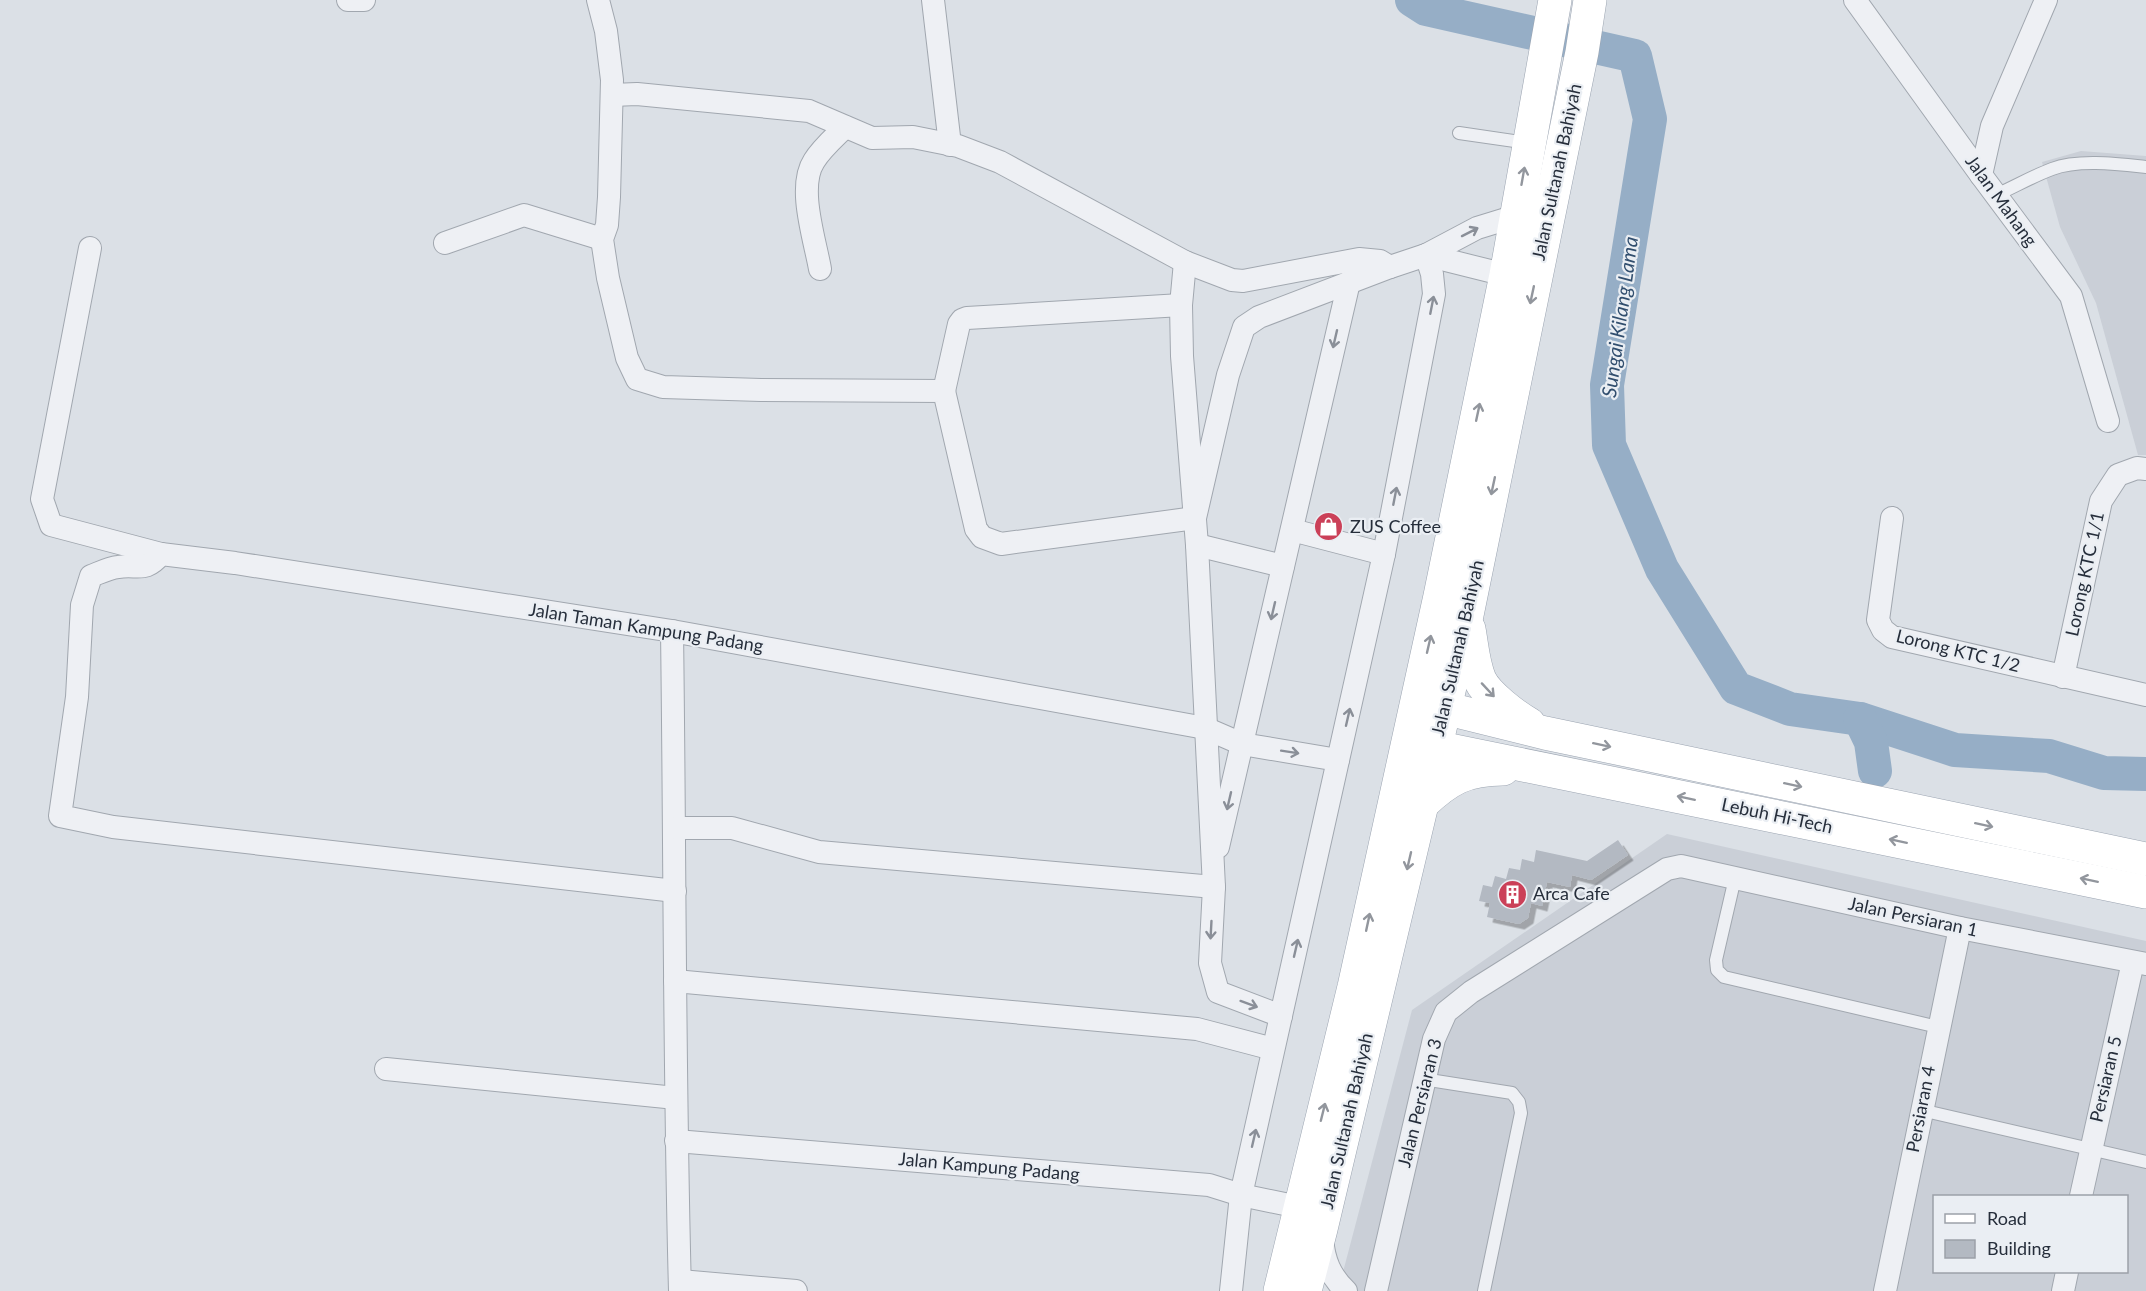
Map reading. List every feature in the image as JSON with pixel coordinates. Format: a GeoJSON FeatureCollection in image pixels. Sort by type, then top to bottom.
{"type":"FeatureCollection","features":[{"type":"Feature","properties":{"kind":"main road","name":"Jalan Sultanah Bahiyah"},"geometry":{"type":"LineString","coordinates":[[1305,1291],[1310,1218],[1354,987],[1430,704],[1553,9]]}},
{"type":"Feature","properties":{"kind":"main road","name":"Jalan Sultanah Bahiyah"},"geometry":{"type":"LineString","coordinates":[[1430,704],[1467,615],[1586,27]]}},
{"type":"Feature","properties":{"kind":"main road"},"geometry":{"type":"LineString","coordinates":[[1467,615],[1475,667],[1481,682],[1488,692],[1522,720],[1545,733]]}},
{"type":"Feature","properties":{"kind":"main road","name":"Lebuh Hi-Tech"},"geometry":{"type":"LineString","coordinates":[[1430,704],[1545,733],[2146,859]]}},
{"type":"Feature","properties":{"kind":"main road","name":"Jalan Sultanah Bahiyah"},"geometry":{"type":"LineString","coordinates":[[1280,1291],[1310,1218],[1422,804],[1421,744]]}},
{"type":"Feature","properties":{"kind":"main road","name":"Lebuh Hi-Tech"},"geometry":{"type":"LineString","coordinates":[[1421,744],[2146,892]]}},
{"type":"Feature","properties":{"kind":"main road"},"geometry":{"type":"LineString","coordinates":[[1422,804],[1437,789],[1460,775],[1491,769],[1537,768]]}},
{"type":"Feature","properties":{"kind":"street"},"geometry":{"type":"LineString","coordinates":[[348,0],[364,0]]}},
{"type":"Feature","properties":{"kind":"street"},"geometry":{"type":"LineString","coordinates":[[598,0],[606,31],[612,95],[607,225],[602,239],[608,278],[627,358],[637,379],[663,387],[944,391]]}},
{"type":"Feature","properties":{"kind":"street"},"geometry":{"type":"LineString","coordinates":[[933,0],[950,144]]}},
{"type":"Feature","properties":{"kind":"street","name":"Jalan Mahang"},"geometry":{"type":"LineString","coordinates":[[1855,0],[2071,296],[2108,421]]}},
{"type":"Feature","properties":{"kind":"street"},"geometry":{"type":"LineString","coordinates":[[1981,175],[1992,126],[2046,0]]}},
{"type":"Feature","properties":{"kind":"street"},"geometry":{"type":"LineString","coordinates":[[612,95],[637,94],[809,111],[872,138],[913,137],[950,144],[1000,162],[1185,262],[1232,280],[1243,281],[1359,259],[1380,261],[1390,267]]}},
{"type":"Feature","properties":{"kind":"street"},"geometry":{"type":"LineString","coordinates":[[820,269],[806,181],[814,161],[845,126]]}},
{"type":"Feature","properties":{"kind":"street"},"geometry":{"type":"LineString","coordinates":[[445,243],[524,215],[602,239]]}},
{"type":"Feature","properties":{"kind":"street"},"geometry":{"type":"LineString","coordinates":[[1195,518],[1228,375],[1244,327],[1259,317],[1426,255],[1477,228],[1516,216]]}},
{"type":"Feature","properties":{"kind":"street","name":"Jalan Taman Kampung Padang"},"geometry":{"type":"LineString","coordinates":[[90,248],[42,499],[51,525],[160,554],[235,563],[672,631],[1205,728],[1242,744],[1338,760]]}},
{"type":"Feature","properties":{"kind":"street"},"geometry":{"type":"LineString","coordinates":[[1426,255],[1506,275]]}},
{"type":"Feature","properties":{"kind":"street"},"geometry":{"type":"LineString","coordinates":[[1231,1291],[1241,1195],[1384,554],[1434,294],[1432,274],[1426,255]]}},
{"type":"Feature","properties":{"kind":"street"},"geometry":{"type":"LineString","coordinates":[[1185,262],[1181,305],[1182,356],[1197,545],[1213,879],[1210,963],[1218,992],[1281,1016]]}},
{"type":"Feature","properties":{"kind":"street"},"geometry":{"type":"LineString","coordinates":[[1213,879],[1349,282]]}},
{"type":"Feature","properties":{"kind":"street"},"geometry":{"type":"LineString","coordinates":[[1181,305],[967,318],[958,324],[944,391],[976,529],[982,537],[1006,545],[1195,518]]}},
{"type":"Feature","properties":{"kind":"street","name":"Lorong KTC 1/1"},"geometry":{"type":"LineString","coordinates":[[2063,677],[2101,501],[2118,475],[2137,468],[2146,469]]}},
{"type":"Feature","properties":{"kind":"street","name":"Lorong KTC 1/2"},"geometry":{"type":"LineString","coordinates":[[1892,518],[1878,620],[1883,630],[1892,637],[2146,695]]}},
{"type":"Feature","properties":{"kind":"street"},"geometry":{"type":"LineString","coordinates":[[1292,530],[1384,554]]}},
{"type":"Feature","properties":{"kind":"street"},"geometry":{"type":"LineString","coordinates":[[1197,545],[1283,566]]}},
{"type":"Feature","properties":{"kind":"street"},"geometry":{"type":"LineString","coordinates":[[160,554],[152,564],[141,568],[117,567],[91,576],[82,605],[77,697],[60,816],[113,827],[675,891]]}},
{"type":"Feature","properties":{"kind":"street"},"geometry":{"type":"LineString","coordinates":[[672,631],[676,1141],[680,1286],[796,1291]]}},
{"type":"Feature","properties":{"kind":"street"},"geometry":{"type":"LineString","coordinates":[[675,828],[732,828],[819,852],[1213,879]]}},
{"type":"Feature","properties":{"kind":"street","name":"Jalan Persiaran 1"},"geometry":{"type":"LineString","coordinates":[[1681,866],[1960,928],[2139,963]]}},
{"type":"Feature","properties":{"kind":"street","name":"Jalan Persiaran 3"},"geometry":{"type":"LineString","coordinates":[[1376,1291],[1423,1079],[1434,1039],[1446,1012],[1471,992],[1666,868],[1681,866]]}},
{"type":"Feature","properties":{"kind":"street","name":"Persiaran 4"},"geometry":{"type":"LineString","coordinates":[[1885,1291],[1960,928]]}},
{"type":"Feature","properties":{"kind":"street","name":"Persiaran 5"},"geometry":{"type":"LineString","coordinates":[[2081,1195],[2090,1149],[2139,963]]}},
{"type":"Feature","properties":{"kind":"street"},"geometry":{"type":"LineString","coordinates":[[675,981],[1197,1029],[1274,1048]]}},
{"type":"Feature","properties":{"kind":"street"},"geometry":{"type":"LineString","coordinates":[[386,1069],[676,1098]]}},
{"type":"Feature","properties":{"kind":"street","name":"Jalan Kampung Padang"},"geometry":{"type":"LineString","coordinates":[[676,1141],[1209,1185],[1310,1218]]}},
{"type":"Feature","properties":{"kind":"street"},"geometry":{"type":"LineString","coordinates":[[1310,1218],[1327,1267],[1346,1291]]}},
{"type":"Feature","properties":{"kind":"street"},"geometry":{"type":"LineString","coordinates":[[2063,1291],[2067,1273]]}},
{"type":"Feature","properties":{"kind":"lane"},"geometry":{"type":"LineString","coordinates":[[1459,133],[1528,143]]}},
{"type":"Feature","properties":{"kind":"lane"},"geometry":{"type":"LineString","coordinates":[[1996,195],[2052,168],[2073,164],[2123,164],[2146,167]]}},
{"type":"Feature","properties":{"kind":"lane"},"geometry":{"type":"LineString","coordinates":[[1735,878],[1716,960],[1717,970],[1724,977],[1938,1027]]}},
{"type":"Feature","properties":{"kind":"lane"},"geometry":{"type":"LineString","coordinates":[[1423,1079],[1512,1093],[1519,1102],[1521,1113],[1484,1291]]}},
{"type":"Feature","properties":{"kind":"lane"},"geometry":{"type":"LineString","coordinates":[[1921,1110],[2146,1162]]}},
{"type":"Feature","properties":{"kind":"shaded area"},"geometry":{"type":"Polygon","coordinates":[[[2081,151],[2146,156],[2146,455],[2138,455],[2096,303],[2060,227],[2042,162],[2081,151]]]}},
{"type":"Feature","properties":{"kind":"shaded area"},"geometry":{"type":"Polygon","coordinates":[[[1667,834],[2146,941],[2146,1291],[1338,1291],[1412,1010],[1667,834]]]}},
{"type":"Feature","properties":{"kind":"building","name":"Arca Cafe"},"geometry":{"type":"Polygon","coordinates":[[[1618,840],[1628,855],[1591,880],[1572,875],[1570,887],[1547,882],[1542,906],[1531,903],[1528,918],[1519,924],[1487,917],[1490,903],[1479,901],[1483,885],[1492,887],[1495,876],[1506,879],[1509,868],[1520,870],[1522,859],[1534,862],[1536,850],[1587,861],[1618,840]]]}},
{"type":"Feature","properties":{"kind":"waterway","name":"Sungai Kilang Lama"},"geometry":{"type":"LineString","coordinates":[[1412,0],[1426,9],[1635,56],[1650,119],[1607,385],[1609,445],[1662,569],[1736,688],[1790,709],[1860,719],[1955,750],[2049,756],[2104,773],[2146,774]]}},
{"type":"Feature","properties":{"kind":"waterway","name":"Sungai Kilang Lama"},"geometry":{"type":"LineString","coordinates":[[1860,719],[1871,742],[1875,771]]}},
{"type":"Feature","properties":{"kind":"place","name":"ZUS Coffee"},"geometry":{"type":"Point","coordinates":[1329,527]}},
{"type":"Feature","properties":{"kind":"place","name":"Arca Cafe"},"geometry":{"type":"Point","coordinates":[1512,894]}}]}
